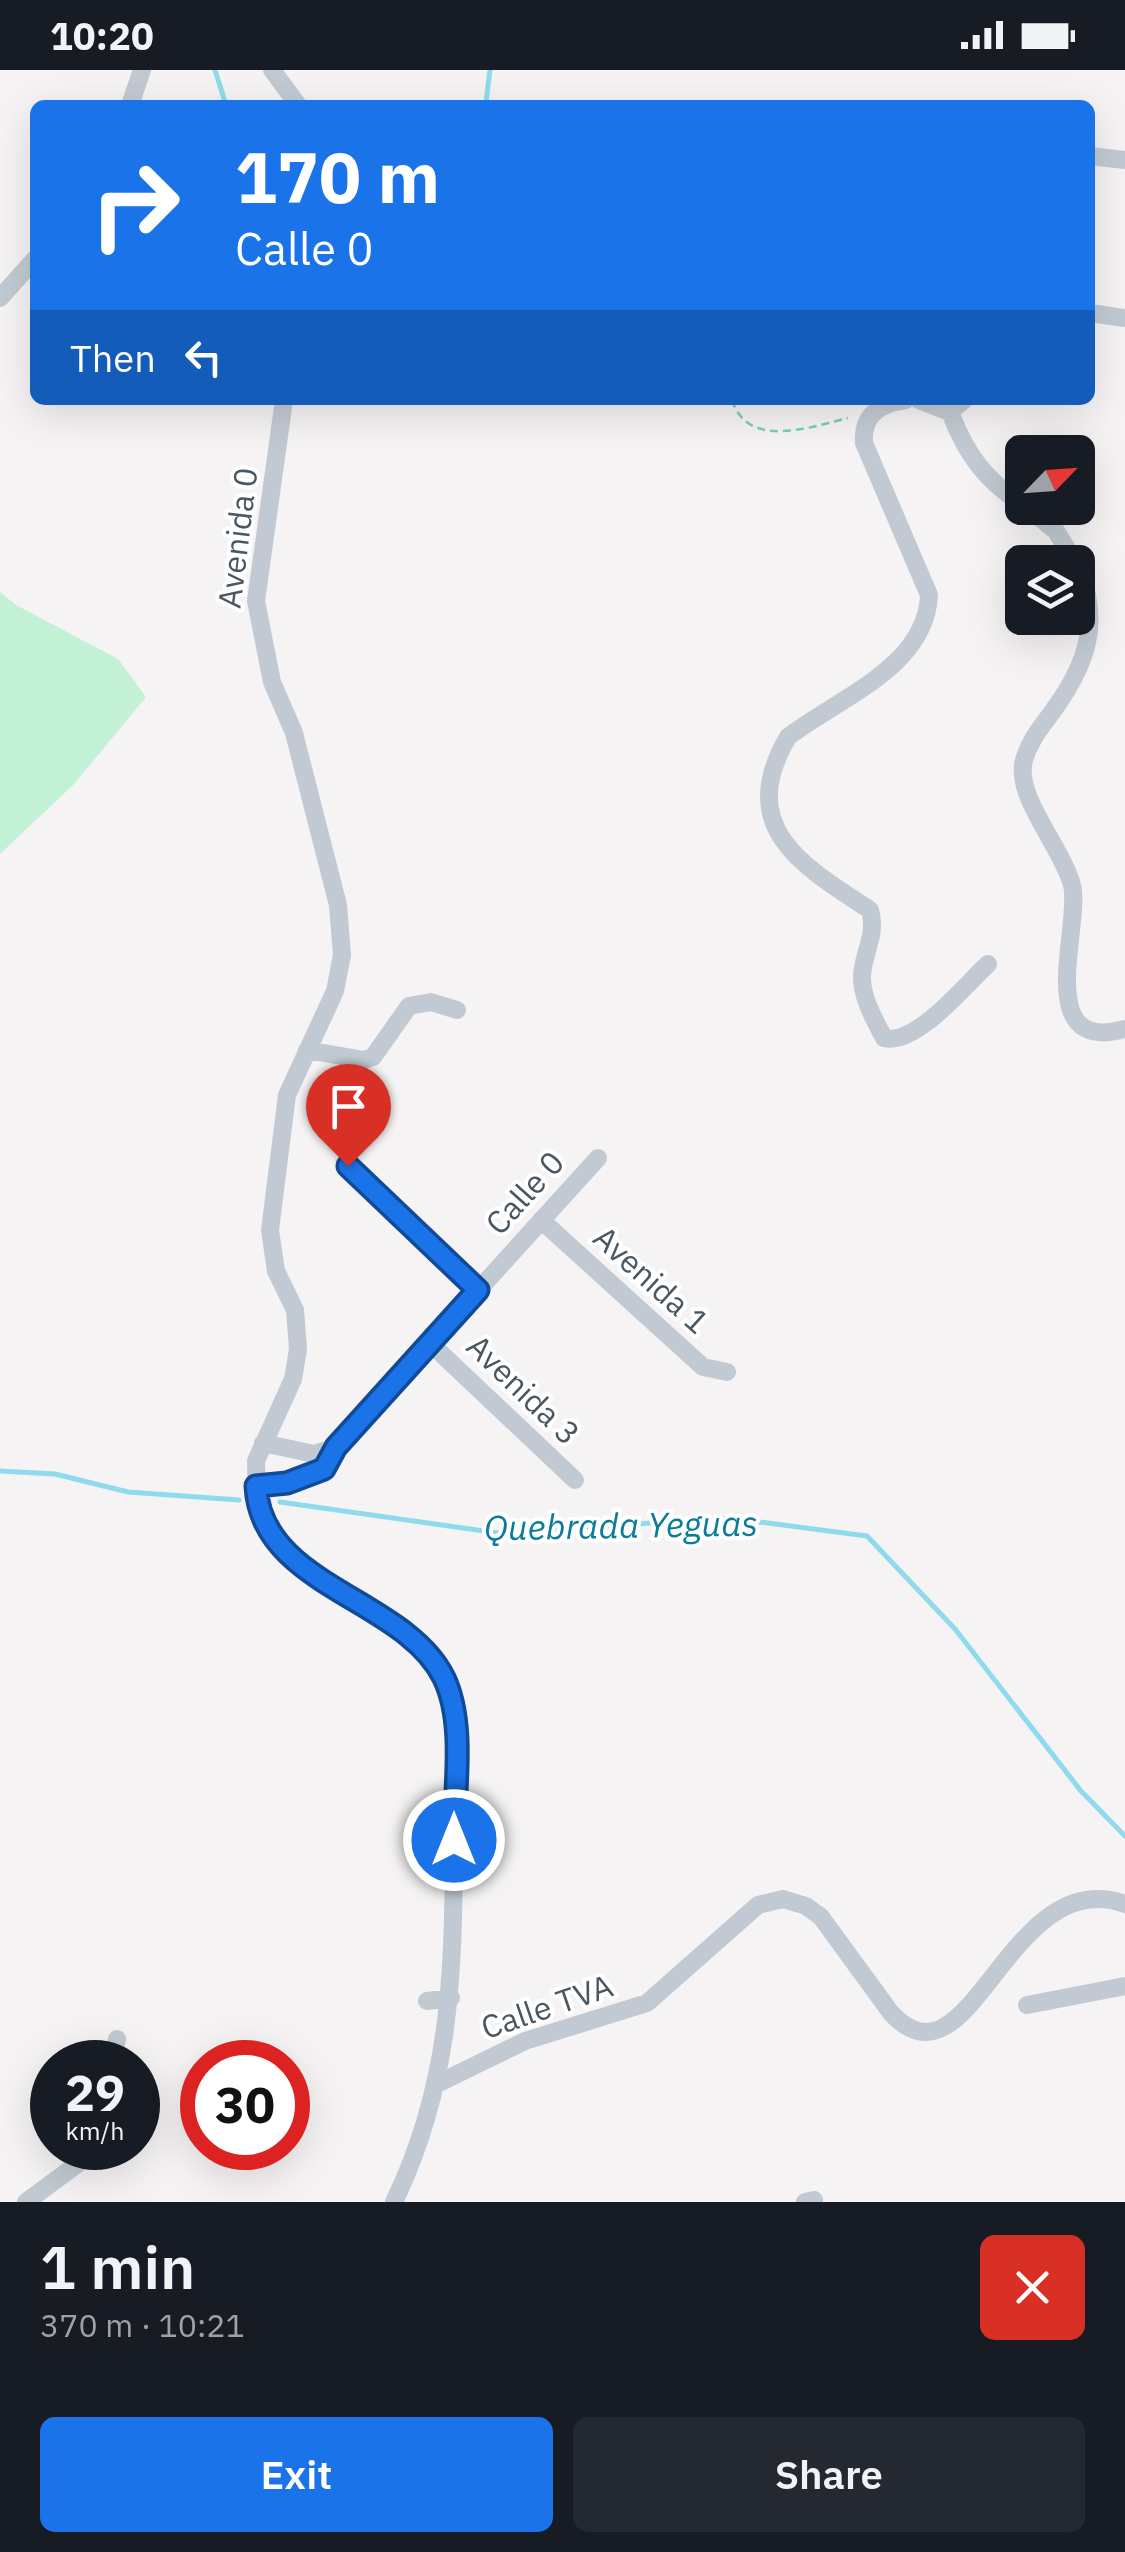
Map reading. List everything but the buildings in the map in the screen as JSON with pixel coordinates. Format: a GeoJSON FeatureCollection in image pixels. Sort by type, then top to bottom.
{"type":"FeatureCollection","features":[{"type":"Feature","properties":{"kind":"street"},"geometry":{"type":"LineString","coordinates":[[132,100],[142,70]]}},
{"type":"Feature","properties":{"kind":"street"},"geometry":{"type":"LineString","coordinates":[[272,70],[294,100]]}},
{"type":"Feature","properties":{"kind":"street"},"geometry":{"type":"LineString","coordinates":[[1095,157],[1125,160]]}},
{"type":"Feature","properties":{"kind":"street"},"geometry":{"type":"LineString","coordinates":[[0,298],[30,265]]}},
{"type":"Feature","properties":{"kind":"street"},"geometry":{"type":"LineString","coordinates":[[1095,314],[1125,318]]}},
{"type":"Feature","properties":{"kind":"street","name":"Avenida 0"},"geometry":{"type":"LineString","coordinates":[[256,1486],[256,1462],[292,1380],[298,1350],[294,1310],[276,1271],[270,1230],[288,1095],[335,990],[342,955],[338,905],[294,733],[272,682],[256,602],[290,405]]}},
{"type":"Feature","properties":{"kind":"street"},"geometry":{"type":"LineString","coordinates":[[887,405],[876,408],[867,418],[864,443],[929,595],[928,617],[920,636],[900,660],[788,738],[771,776],[773,823],[801,864],[870,910],[875,927],[862,976],[872,1017],[884,1038],[897,1041],[913,1034],[988,964]]}},
{"type":"Feature","properties":{"kind":"street"},"geometry":{"type":"LineString","coordinates":[[957,406],[979,470],[1005,490]]}},
{"type":"Feature","properties":{"kind":"street"},"geometry":{"type":"LineString","coordinates":[[1049,525],[1064,545]]}},
{"type":"Feature","properties":{"kind":"street"},"geometry":{"type":"LineString","coordinates":[[1090,635],[1072,682],[1036,732],[1024,761],[1022,783],[1064,860],[1073,889],[1066,984],[1069,1007],[1079,1023],[1098,1032],[1125,1029]]}},
{"type":"Feature","properties":{"kind":"street"},"geometry":{"type":"LineString","coordinates":[[252,673],[272,682]]}},
{"type":"Feature","properties":{"kind":"street"},"geometry":{"type":"LineString","coordinates":[[307,1050],[364,1060],[382,1051],[409,1006],[431,1002],[457,1010]]}},
{"type":"Feature","properties":{"kind":"street","name":"Calle 0"},"geometry":{"type":"LineString","coordinates":[[256,1486],[306,1478],[324,1469],[336,1447],[598,1158]]}},
{"type":"Feature","properties":{"kind":"street"},"geometry":{"type":"LineString","coordinates":[[348,1166],[478,1290]]}},
{"type":"Feature","properties":{"kind":"street","name":"Avenida 1"},"geometry":{"type":"LineString","coordinates":[[541,1220],[702,1367],[727,1372]]}},
{"type":"Feature","properties":{"kind":"street","name":"Avenida 3"},"geometry":{"type":"LineString","coordinates":[[430,1342],[575,1480]]}},
{"type":"Feature","properties":{"kind":"street"},"geometry":{"type":"LineString","coordinates":[[262,1443],[286,1452],[314,1454],[336,1447]]}},
{"type":"Feature","properties":{"kind":"street"},"geometry":{"type":"LineString","coordinates":[[256,1486],[262,1518],[283,1549],[422,1648],[446,1682],[455,1725],[451,1998],[437,2084],[420,2148],[394,2202]]}},
{"type":"Feature","properties":{"kind":"street","name":"Calle TVA"},"geometry":{"type":"LineString","coordinates":[[437,2084],[525,2041],[646,2003],[758,1905],[783,1899],[806,1906],[821,1917],[892,2013],[905,2027],[921,2034],[946,2028],[973,2004],[1029,1929],[1051,1910],[1088,1899],[1125,1904]]}},
{"type":"Feature","properties":{"kind":"street"},"geometry":{"type":"LineString","coordinates":[[1027,2005],[1125,1986]]}},
{"type":"Feature","properties":{"kind":"street"},"geometry":{"type":"LineString","coordinates":[[427,2001],[451,1998]]}},
{"type":"Feature","properties":{"kind":"street"},"geometry":{"type":"LineString","coordinates":[[26,2202],[70,2170]]}},
{"type":"Feature","properties":{"kind":"path"},"geometry":{"type":"LineString","coordinates":[[734,405],[740,418],[766,432],[867,418]]}},
{"type":"Feature","properties":{"kind":"green space"},"geometry":{"type":"Polygon","coordinates":[[[0,592],[16,605],[118,659],[146,697],[74,784],[0,854],[0,592]]]}},
{"type":"Feature","properties":{"kind":"waterway"},"geometry":{"type":"LineString","coordinates":[[215,70],[224,100]]}},
{"type":"Feature","properties":{"kind":"waterway"},"geometry":{"type":"LineString","coordinates":[[486,100],[490,70]]}},
{"type":"Feature","properties":{"kind":"waterway","name":"Quebrada Yeguas"},"geometry":{"type":"LineString","coordinates":[[0,1471],[55,1474],[128,1492],[239,1500]]}},
{"type":"Feature","properties":{"kind":"waterway","name":"Quebrada Yeguas"},"geometry":{"type":"LineString","coordinates":[[280,1502],[498,1533],[729,1518],[867,1536],[955,1629],[1081,1791],[1125,1836]]}},
{"type":"Feature","properties":{"kind":"route"},"geometry":{"type":"LineString","coordinates":[[348,1166],[478,1290],[336,1447],[324,1469],[287,1483],[256,1486],[257,1501],[262,1518],[283,1549],[434,1660],[446,1682],[455,1725],[454,1840]]}}]}
